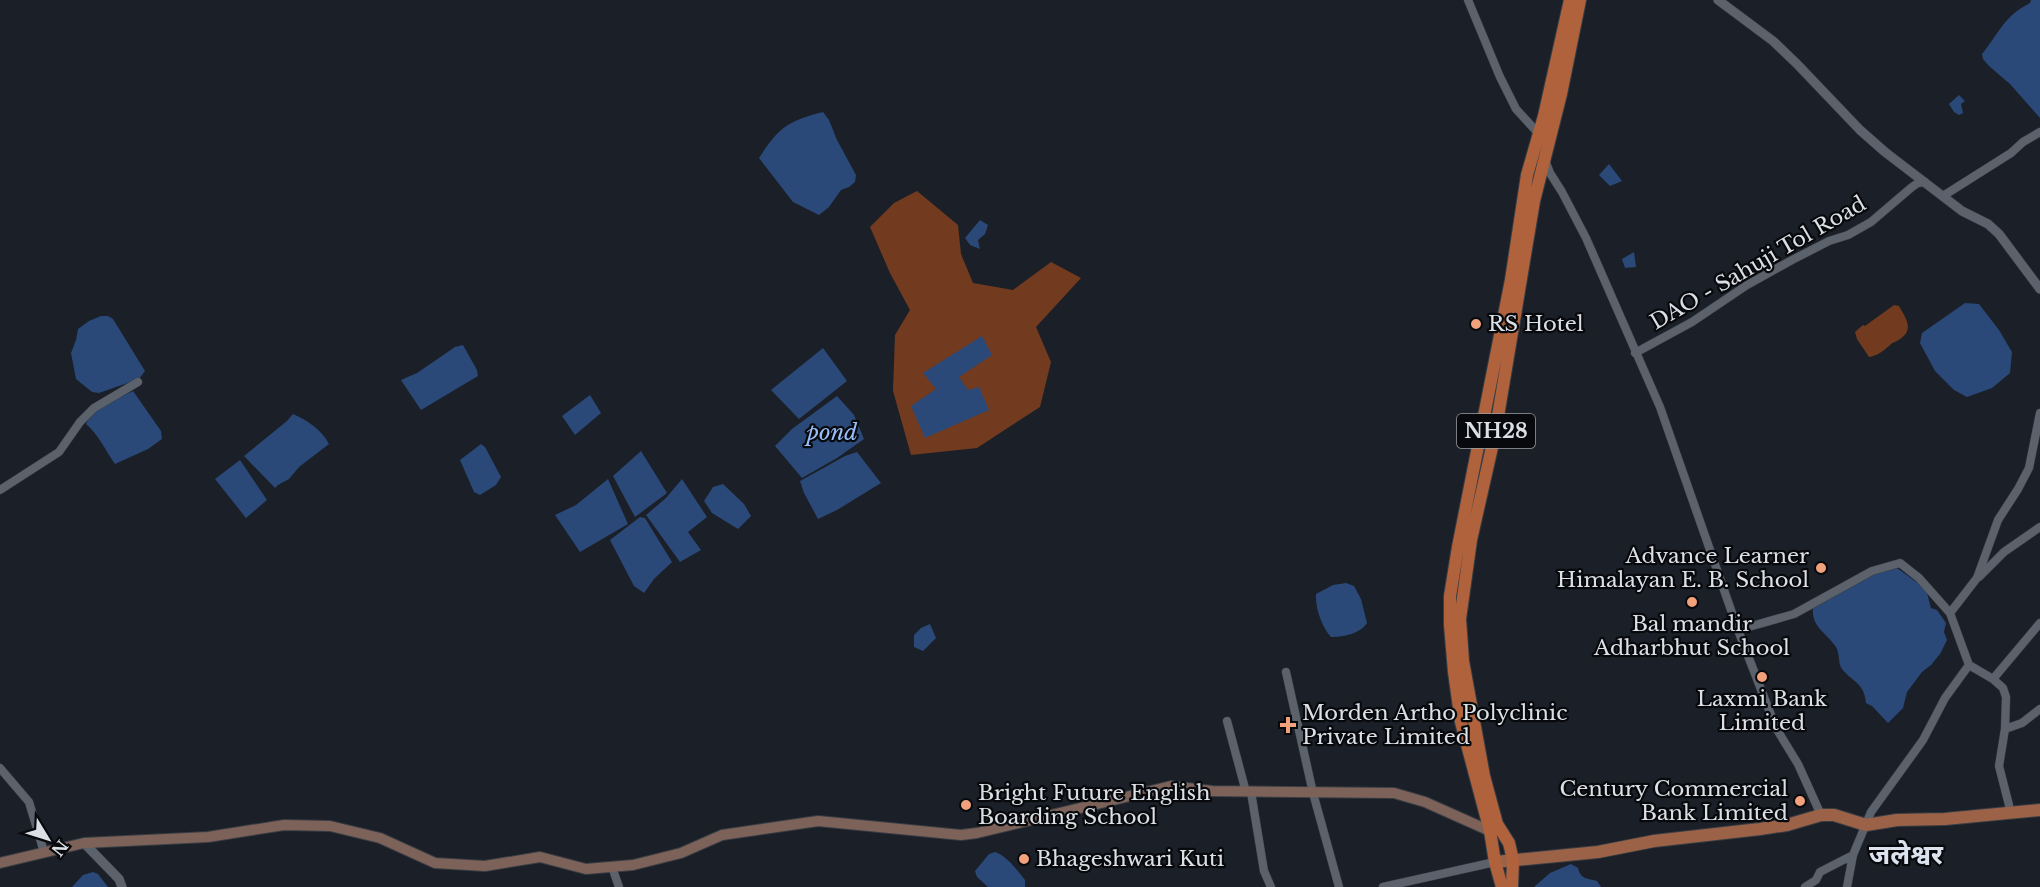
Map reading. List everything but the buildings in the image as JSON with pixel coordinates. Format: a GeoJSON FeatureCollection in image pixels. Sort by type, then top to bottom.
{"type":"FeatureCollection","features":[{"type":"Feature","properties":{"kind":"highway","name":"NH28"},"geometry":{"type":"LineString","coordinates":[[1495,862],[1490,831],[1461,722],[1453,660],[1450,596],[1511,280],[1527,176],[1544,116],[1570,0]]}},
{"type":"Feature","properties":{"kind":"highway","name":"NH28"},"geometry":{"type":"LineString","coordinates":[[1513,860],[1509,843],[1497,824],[1484,776],[1463,661],[1460,619],[1471,540],[1495,434],[1534,201],[1545,175],[1545,160],[1580,0]]}},
{"type":"Feature","properties":{"kind":"highway"},"geometry":{"type":"LineString","coordinates":[[1512,887],[1513,860]]}},
{"type":"Feature","properties":{"kind":"highway"},"geometry":{"type":"LineString","coordinates":[[1495,862],[1502,887]]}},
{"type":"Feature","properties":{"kind":"main road"},"geometry":{"type":"LineString","coordinates":[[0,862],[84,843],[208,837],[284,825],[330,826],[380,838],[435,863],[485,866],[540,857],[586,869],[633,865],[681,853],[722,835],[818,821],[961,835],[1171,786],[1212,791],[1394,793],[1425,802],[1490,831]]}},
{"type":"Feature","properties":{"kind":"main road"},"geometry":{"type":"LineString","coordinates":[[1495,862],[1598,852],[1654,841],[1760,830],[1821,815],[1834,815],[1866,825],[1897,820],[2040,810]]}},
{"type":"Feature","properties":{"kind":"street"},"geometry":{"type":"LineString","coordinates":[[1467,0],[1516,109],[1538,133]]}},
{"type":"Feature","properties":{"kind":"street"},"geometry":{"type":"LineString","coordinates":[[1718,0],[1773,42],[1860,130],[1962,211],[1988,224],[1999,234],[2040,289]]}},
{"type":"Feature","properties":{"kind":"street"},"geometry":{"type":"LineString","coordinates":[[1943,196],[2012,153],[2023,141],[2040,132]]}},
{"type":"Feature","properties":{"kind":"street"},"geometry":{"type":"LineString","coordinates":[[1532,156],[1545,160]]}},
{"type":"Feature","properties":{"kind":"street"},"geometry":{"type":"LineString","coordinates":[[1527,176],[1545,175],[1562,192],[1586,238],[1660,407],[1738,630],[1776,728],[1798,764],[1821,815]]}},
{"type":"Feature","properties":{"kind":"street","name":"DAO - Sahuji Tol Road"},"geometry":{"type":"LineString","coordinates":[[1635,353],[1692,322],[1747,285],[1792,260],[1871,222],[1918,183],[1925,182]]}},
{"type":"Feature","properties":{"kind":"street"},"geometry":{"type":"LineString","coordinates":[[0,490],[59,452],[80,422],[94,408],[138,382]]}},
{"type":"Feature","properties":{"kind":"street"},"geometry":{"type":"LineString","coordinates":[[1977,578],[1998,520],[2019,489],[2029,468],[2040,413]]}},
{"type":"Feature","properties":{"kind":"street"},"geometry":{"type":"LineString","coordinates":[[1950,613],[1977,578],[2010,547],[2040,527]]}},
{"type":"Feature","properties":{"kind":"street"},"geometry":{"type":"LineString","coordinates":[[1738,630],[1794,614],[1872,571],[1900,563],[1919,578],[1950,613],[1969,665],[1993,679],[2003,688],[2006,697],[2005,729],[2000,766],[2011,813]]}},
{"type":"Feature","properties":{"kind":"street"},"geometry":{"type":"LineString","coordinates":[[1993,679],[2040,623]]}},
{"type":"Feature","properties":{"kind":"street"},"geometry":{"type":"LineString","coordinates":[[1847,887],[1853,855],[1871,812],[1923,740],[1945,698],[1969,665]]}},
{"type":"Feature","properties":{"kind":"street"},"geometry":{"type":"LineString","coordinates":[[1286,672],[1313,793],[1339,887]]}},
{"type":"Feature","properties":{"kind":"street"},"geometry":{"type":"LineString","coordinates":[[2005,729],[2022,723],[2040,709]]}},
{"type":"Feature","properties":{"kind":"street"},"geometry":{"type":"LineString","coordinates":[[1227,721],[1249,792],[1264,871],[1271,887]]}},
{"type":"Feature","properties":{"kind":"street"},"geometry":{"type":"LineString","coordinates":[[0,768],[29,802],[45,852]]}},
{"type":"Feature","properties":{"kind":"street"},"geometry":{"type":"LineString","coordinates":[[84,843],[119,879],[123,887]]}},
{"type":"Feature","properties":{"kind":"street"},"geometry":{"type":"LineString","coordinates":[[1805,887],[1816,880],[1820,872],[1853,855]]}},
{"type":"Feature","properties":{"kind":"street"},"geometry":{"type":"LineString","coordinates":[[1383,887],[1495,862]]}},
{"type":"Feature","properties":{"kind":"street"},"geometry":{"type":"LineString","coordinates":[[612,867],[619,887]]}},
{"type":"Feature","properties":{"kind":"shaded area"},"geometry":{"type":"Polygon","coordinates":[[[917,191],[958,225],[961,254],[973,283],[1013,290],[1051,262],[1081,278],[1036,327],[1051,362],[1040,407],[977,448],[911,455],[893,391],[895,335],[910,310],[890,273],[870,227],[894,203],[917,191]]]}},
{"type":"Feature","properties":{"kind":"shaded area"},"geometry":{"type":"Polygon","coordinates":[[[1894,305],[1899,306],[1907,321],[1908,329],[1903,337],[1875,356],[1869,357],[1855,332],[1894,305]]]}},
{"type":"Feature","properties":{"kind":"water"},"geometry":{"type":"Polygon","coordinates":[[[2031,0],[2040,0],[2040,118],[2010,84],[1989,66],[1982,54],[2008,19],[2031,0]]]}},
{"type":"Feature","properties":{"kind":"water"},"geometry":{"type":"Polygon","coordinates":[[[1959,95],[1965,101],[1961,104],[1963,113],[1959,115],[1949,104],[1959,95]]]}},
{"type":"Feature","properties":{"kind":"water"},"geometry":{"type":"Polygon","coordinates":[[[823,112],[856,175],[855,182],[841,190],[829,207],[819,215],[793,202],[759,158],[785,127],[823,112]]]}},
{"type":"Feature","properties":{"kind":"water"},"geometry":{"type":"Polygon","coordinates":[[[1609,164],[1622,181],[1610,186],[1599,175],[1609,164]]]}},
{"type":"Feature","properties":{"kind":"water"},"geometry":{"type":"Polygon","coordinates":[[[980,220],[988,225],[985,234],[978,240],[980,249],[970,245],[965,238],[980,220]]]}},
{"type":"Feature","properties":{"kind":"water"},"geometry":{"type":"Polygon","coordinates":[[[1634,252],[1636,267],[1625,268],[1622,259],[1634,252]]]}},
{"type":"Feature","properties":{"kind":"water"},"geometry":{"type":"Polygon","coordinates":[[[1965,303],[1979,304],[2012,352],[2010,373],[1992,388],[1967,397],[1954,390],[1935,371],[1920,343],[1922,333],[1965,303]]]}},
{"type":"Feature","properties":{"kind":"water"},"geometry":{"type":"Polygon","coordinates":[[[101,316],[113,319],[145,371],[139,379],[99,393],[92,392],[76,379],[71,353],[78,329],[101,316]]]}},
{"type":"Feature","properties":{"kind":"water"},"geometry":{"type":"Polygon","coordinates":[[[982,336],[992,355],[959,377],[968,390],[979,387],[989,410],[925,438],[911,406],[936,389],[923,373],[982,336]]]}},
{"type":"Feature","properties":{"kind":"water"},"geometry":{"type":"Polygon","coordinates":[[[463,345],[478,376],[421,410],[401,380],[417,373],[455,347],[463,345]]]}},
{"type":"Feature","properties":{"kind":"water"},"geometry":{"type":"Polygon","coordinates":[[[823,348],[847,381],[799,419],[771,390],[823,348]]]}},
{"type":"Feature","properties":{"kind":"water"},"geometry":{"type":"Polygon","coordinates":[[[133,391],[161,431],[162,439],[148,449],[115,464],[86,424],[100,408],[133,391]]]}},
{"type":"Feature","properties":{"kind":"water"},"geometry":{"type":"Polygon","coordinates":[[[590,395],[601,413],[575,435],[562,416],[590,395]]]}},
{"type":"Feature","properties":{"kind":"water","name":"pond"},"geometry":{"type":"Polygon","coordinates":[[[837,396],[854,415],[864,439],[802,478],[775,446],[792,429],[837,396]]]}},
{"type":"Feature","properties":{"kind":"water"},"geometry":{"type":"Polygon","coordinates":[[[293,414],[314,426],[329,444],[299,467],[289,479],[275,488],[244,456],[293,414]]]}},
{"type":"Feature","properties":{"kind":"water"},"geometry":{"type":"Polygon","coordinates":[[[481,444],[485,447],[501,477],[496,485],[480,495],[474,492],[460,460],[481,444]]]}},
{"type":"Feature","properties":{"kind":"water"},"geometry":{"type":"Polygon","coordinates":[[[641,451],[667,493],[635,517],[613,476],[641,451]]]}},
{"type":"Feature","properties":{"kind":"water","name":"pond"},"geometry":{"type":"Polygon","coordinates":[[[857,452],[881,483],[818,519],[800,481],[845,456],[857,452]]]}},
{"type":"Feature","properties":{"kind":"water"},"geometry":{"type":"Polygon","coordinates":[[[240,460],[267,500],[246,518],[215,479],[240,460]]]}},
{"type":"Feature","properties":{"kind":"water"},"geometry":{"type":"Polygon","coordinates":[[[608,479],[628,524],[580,552],[555,515],[576,505],[608,479]]]}},
{"type":"Feature","properties":{"kind":"water"},"geometry":{"type":"Polygon","coordinates":[[[682,479],[707,517],[688,532],[701,550],[680,562],[646,515],[666,498],[682,479]]]}},
{"type":"Feature","properties":{"kind":"water"},"geometry":{"type":"Polygon","coordinates":[[[723,484],[744,504],[751,516],[738,529],[712,513],[704,501],[713,487],[723,484]]]}},
{"type":"Feature","properties":{"kind":"water"},"geometry":{"type":"Polygon","coordinates":[[[640,517],[645,518],[672,562],[654,579],[644,593],[634,586],[610,540],[640,517]]]}},
{"type":"Feature","properties":{"kind":"water"},"geometry":{"type":"Polygon","coordinates":[[[1897,568],[1926,589],[1931,608],[1937,610],[1946,623],[1944,632],[1947,640],[1940,654],[1907,692],[1903,708],[1888,723],[1872,706],[1866,703],[1863,691],[1842,669],[1836,647],[1814,620],[1813,608],[1866,578],[1897,568]]]}},
{"type":"Feature","properties":{"kind":"water"},"geometry":{"type":"Polygon","coordinates":[[[1346,583],[1354,586],[1361,599],[1367,623],[1356,632],[1331,637],[1320,617],[1316,594],[1333,585],[1346,583]]]}},
{"type":"Feature","properties":{"kind":"water"},"geometry":{"type":"Polygon","coordinates":[[[930,624],[936,638],[923,651],[914,647],[914,635],[921,628],[930,624]]]}},
{"type":"Feature","properties":{"kind":"water"},"geometry":{"type":"Polygon","coordinates":[[[995,852],[1015,868],[1025,880],[1025,887],[988,887],[977,877],[975,871],[989,854],[995,852]]]}},
{"type":"Feature","properties":{"kind":"water"},"geometry":{"type":"Polygon","coordinates":[[[1571,864],[1578,868],[1583,877],[1597,881],[1601,887],[1534,887],[1550,873],[1571,864]]]}},
{"type":"Feature","properties":{"kind":"water"},"geometry":{"type":"Polygon","coordinates":[[[93,872],[98,874],[108,887],[72,887],[83,875],[93,872]]]}},
{"type":"Feature","properties":{"kind":"place","name":"RS Hotel"},"geometry":{"type":"Point","coordinates":[1476,324]}},
{"type":"Feature","properties":{"kind":"place","name":"Advance Learner Himalayan E. B. School"},"geometry":{"type":"Point","coordinates":[1821,568]}},
{"type":"Feature","properties":{"kind":"place","name":"Bal mandir Adharbhut School"},"geometry":{"type":"Point","coordinates":[1692,602]}},
{"type":"Feature","properties":{"kind":"place","name":"Laxmi Bank Limited"},"geometry":{"type":"Point","coordinates":[1762,677]}},
{"type":"Feature","properties":{"kind":"place","name":"Morden Artho Polyclinic Private Limited"},"geometry":{"type":"Point","coordinates":[1288,725]}},
{"type":"Feature","properties":{"kind":"place","name":"Century Commercial Bank Limited"},"geometry":{"type":"Point","coordinates":[1800,801]}},
{"type":"Feature","properties":{"kind":"place","name":"Bright Future English Boarding School"},"geometry":{"type":"Point","coordinates":[966,805]}},
{"type":"Feature","properties":{"kind":"place","name":"Bhageshwari Kuti"},"geometry":{"type":"Point","coordinates":[1024,859]}},
{"type":"Feature","properties":{"kind":"district","name":"जलेश्वर"},"geometry":{"type":"Point","coordinates":[1906,854]}}]}
